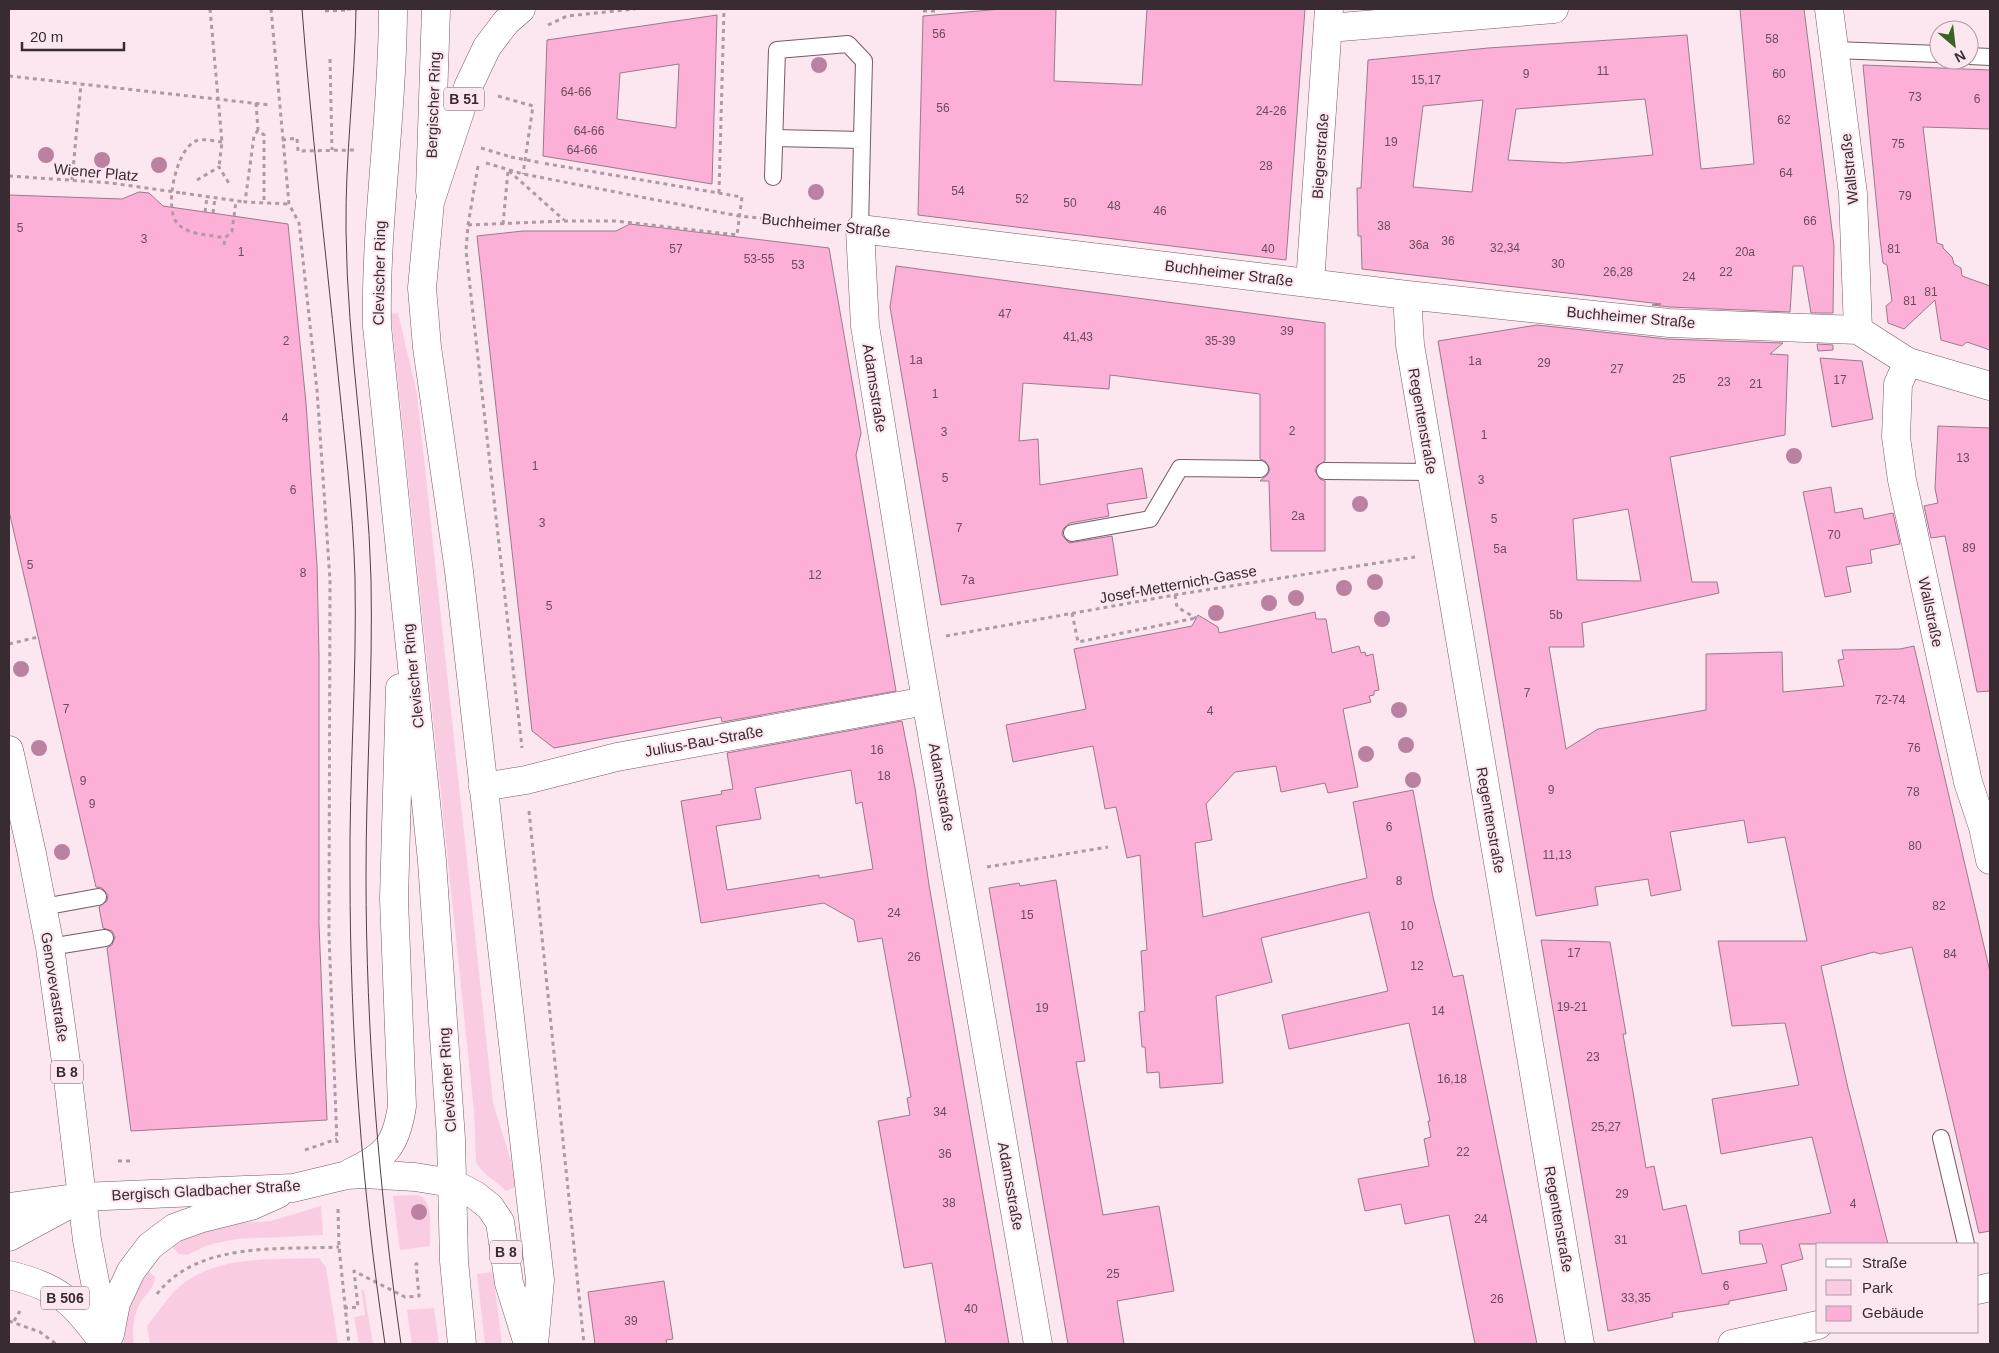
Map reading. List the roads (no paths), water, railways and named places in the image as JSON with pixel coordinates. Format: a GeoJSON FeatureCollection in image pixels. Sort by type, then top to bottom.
{"type":"FeatureCollection","features":[{"type":"Feature","properties":{"kind":"street","name":"Clevischer Ring"},"geometry":{"type":"LineString","coordinates":[[393,9],[392,55],[376,279],[377,326],[432,861],[452,1183],[454,1261],[462,1344]]}},
{"type":"Feature","properties":{"kind":"street","name":"Bergischer Ring"},"geometry":{"type":"LineString","coordinates":[[430,202],[436,9]]}},
{"type":"Feature","properties":{"kind":"street","name":"B 51"},"geometry":{"type":"LineString","coordinates":[[430,202],[468,87],[483,55],[506,22],[521,9]]}},
{"type":"Feature","properties":{"kind":"street","name":"Biegerstraße"},"geometry":{"type":"LineString","coordinates":[[1310,283],[1329,18],[1554,9]]}},
{"type":"Feature","properties":{"kind":"street","name":"Wallstraße"},"geometry":{"type":"LineString","coordinates":[[1830,9],[1853,194],[1858,330]]}},
{"type":"Feature","properties":{"kind":"street"},"geometry":{"type":"LineString","coordinates":[[430,202],[422,288],[427,347],[459,571],[540,1280],[534,1344]]}},
{"type":"Feature","properties":{"kind":"street","name":"Buchheimer Straße"},"geometry":{"type":"LineString","coordinates":[[860,229],[1406,295],[1669,322],[1858,330]]}},
{"type":"Feature","properties":{"kind":"street","name":"Adamsstraße"},"geometry":{"type":"LineString","coordinates":[[860,229],[865,326],[926,701],[1038,1344]]}},
{"type":"Feature","properties":{"kind":"street","name":"Regentenstraße"},"geometry":{"type":"LineString","coordinates":[[1406,295],[1410,345],[1580,1344]]}},
{"type":"Feature","properties":{"kind":"street"},"geometry":{"type":"LineString","coordinates":[[1858,330],[1908,362],[1990,386]]}},
{"type":"Feature","properties":{"kind":"street","name":"Wallstraße"},"geometry":{"type":"LineString","coordinates":[[1908,362],[1898,384],[1896,437],[1911,519],[1968,782],[1982,800],[1990,860]]}},
{"type":"Feature","properties":{"kind":"street"},"geometry":{"type":"LineString","coordinates":[[342,1176],[378,1158],[392,1144],[400,1126],[402,1106],[394,898],[402,577]]}},
{"type":"Feature","properties":{"kind":"street","name":"Julius-Bau-Straße"},"geometry":{"type":"LineString","coordinates":[[483,787],[526,780],[617,757],[926,701]]}},
{"type":"Feature","properties":{"kind":"street","name":"Genovevastraße"},"geometry":{"type":"LineString","coordinates":[[9,750],[50,947],[87,1240],[107,1344]]}},
{"type":"Feature","properties":{"kind":"street","name":"Bergisch Gladbacher Straße"},"geometry":{"type":"LineString","coordinates":[[9,1207],[82,1197],[293,1188],[342,1176],[389,1175],[452,1183],[475,1195],[490,1207],[500,1222],[510,1283],[528,1344]]}},
{"type":"Feature","properties":{"kind":"street"},"geometry":{"type":"LineString","coordinates":[[107,1344],[116,1303],[130,1271],[150,1246],[174,1228],[200,1219],[251,1206],[293,1188]]}},
{"type":"Feature","properties":{"kind":"street"},"geometry":{"type":"LineString","coordinates":[[9,1237],[82,1197]]}},
{"type":"Feature","properties":{"kind":"street","name":"B 506"},"geometry":{"type":"LineString","coordinates":[[9,1275],[36,1281],[59,1293],[79,1309],[107,1344]]}},
{"type":"Feature","properties":{"kind":"street"},"geometry":{"type":"LineString","coordinates":[[1732,1344],[1816,1325]]}},
{"type":"Feature","properties":{"kind":"lane"},"geometry":{"type":"LineString","coordinates":[[773,176],[776,50],[848,44],[864,61],[860,229]]}},
{"type":"Feature","properties":{"kind":"lane"},"geometry":{"type":"LineString","coordinates":[[1835,50],[1929,54]]}},
{"type":"Feature","properties":{"kind":"lane"},"geometry":{"type":"LineString","coordinates":[[774,138],[862,140]]}},
{"type":"Feature","properties":{"kind":"lane"},"geometry":{"type":"LineString","coordinates":[[1072,533],[1150,519],[1180,468],[1260,469]]}},
{"type":"Feature","properties":{"kind":"lane"},"geometry":{"type":"LineString","coordinates":[[1325,470],[1432,472]]}},
{"type":"Feature","properties":{"kind":"lane"},"geometry":{"type":"LineString","coordinates":[[43,907],[98,897]]}},
{"type":"Feature","properties":{"kind":"lane"},"geometry":{"type":"LineString","coordinates":[[50,947],[105,938]]}},
{"type":"Feature","properties":{"kind":"lane"},"geometry":{"type":"LineString","coordinates":[[1941,1138],[1966,1243]]}},
{"type":"Feature","properties":{"kind":"tram line"},"geometry":{"type":"LineString","coordinates":[[302,9],[352,525],[355,578],[350,838],[352,993],[364,1169],[385,1344]]}},
{"type":"Feature","properties":{"kind":"tram line"},"geometry":{"type":"LineString","coordinates":[[356,9],[346,230],[350,318],[366,492],[371,579],[366,875],[368,993],[380,1169],[401,1344]]}}]}
